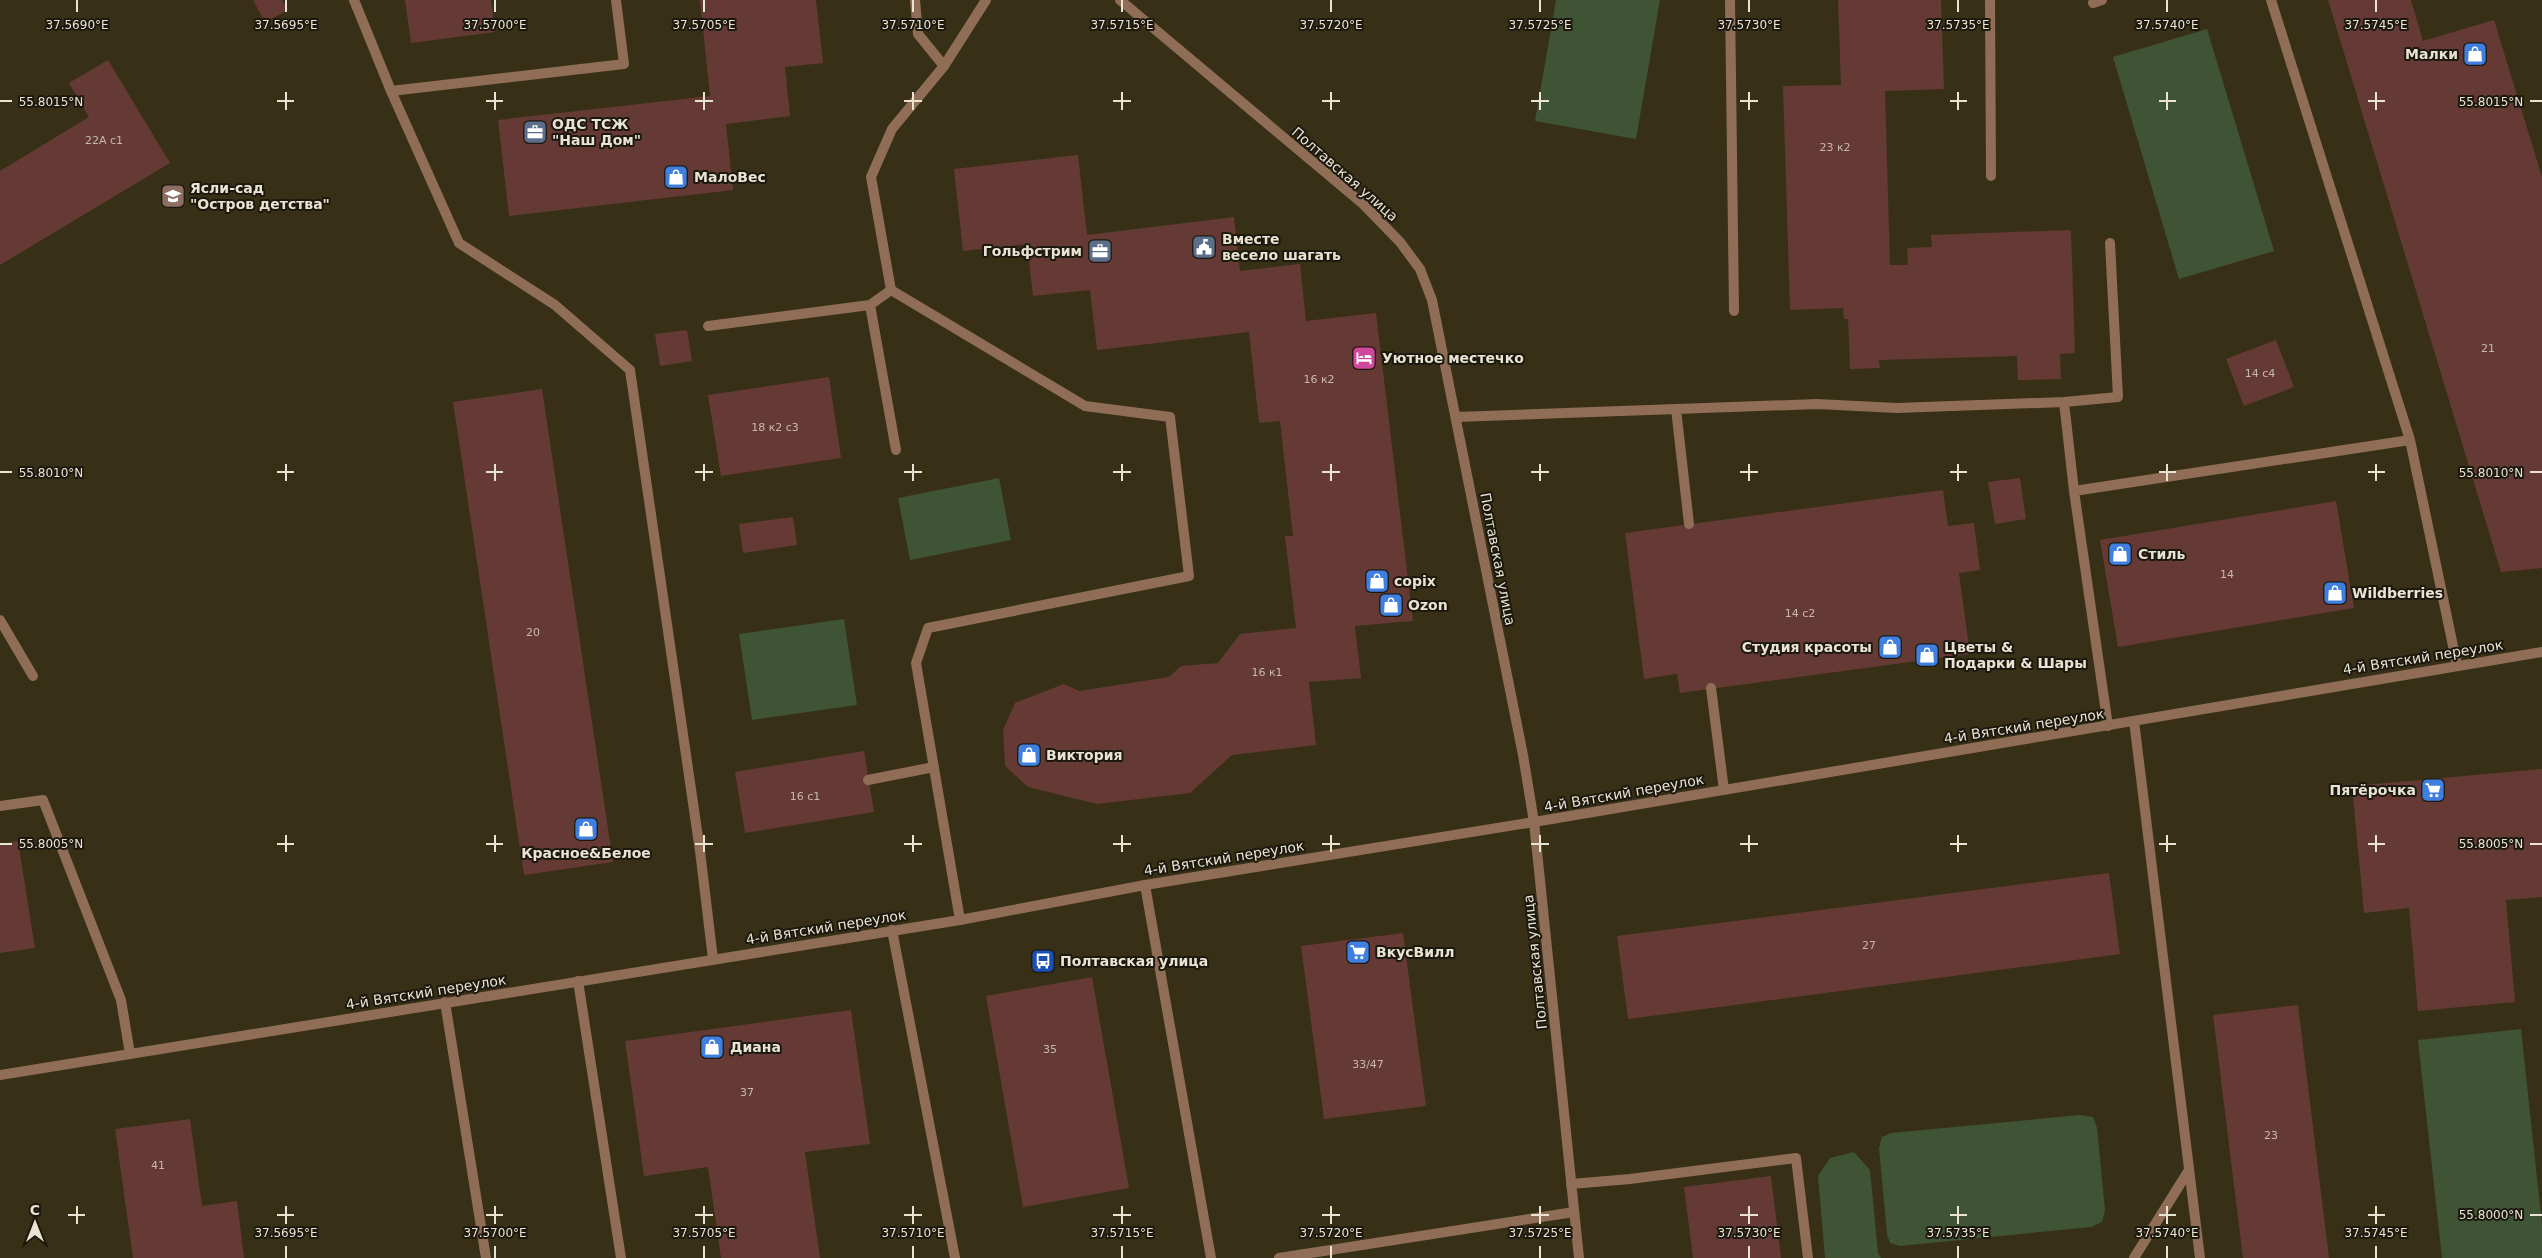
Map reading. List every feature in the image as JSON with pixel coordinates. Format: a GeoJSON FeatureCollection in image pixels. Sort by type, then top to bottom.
{"type":"FeatureCollection","features":[{"type":"Feature","properties":{"kind":"street"},"geometry":{"type":"LineString","coordinates":[[354,0],[391,91],[459,243],[554,305],[630,370],[700,851],[713,959]]}},
{"type":"Feature","properties":{"kind":"street"},"geometry":{"type":"LineString","coordinates":[[391,91],[624,64],[616,0]]}},
{"type":"Feature","properties":{"kind":"street"},"geometry":{"type":"LineString","coordinates":[[915,0],[918,34],[944,66]]}},
{"type":"Feature","properties":{"kind":"street"},"geometry":{"type":"LineString","coordinates":[[960,920],[916,663],[928,628],[1189,576],[1170,417],[1085,406],[891,290],[872,177],[892,130],[944,66],[986,0]]}},
{"type":"Feature","properties":{"kind":"street","name":"Полтавская улица"},"geometry":{"type":"LineString","coordinates":[[1120,0],[1363,204],[1400,242],[1420,269],[1432,300],[1523,755],[1534,822],[1579,1258]]}},
{"type":"Feature","properties":{"kind":"street"},"geometry":{"type":"LineString","coordinates":[[1730,0],[1734,311]]}},
{"type":"Feature","properties":{"kind":"street"},"geometry":{"type":"LineString","coordinates":[[1990,0],[1991,176]]}},
{"type":"Feature","properties":{"kind":"street"},"geometry":{"type":"LineString","coordinates":[[2271,0],[2410,440],[2457,665]]}},
{"type":"Feature","properties":{"kind":"street"},"geometry":{"type":"LineString","coordinates":[[1456,418],[1816,404],[1897,408],[2064,402],[2118,397],[2110,243]]}},
{"type":"Feature","properties":{"kind":"street"},"geometry":{"type":"LineString","coordinates":[[708,326],[870,305],[891,290]]}},
{"type":"Feature","properties":{"kind":"street"},"geometry":{"type":"LineString","coordinates":[[870,305],[896,450]]}},
{"type":"Feature","properties":{"kind":"street"},"geometry":{"type":"LineString","coordinates":[[2064,402],[2074,491],[2108,726]]}},
{"type":"Feature","properties":{"kind":"street"},"geometry":{"type":"LineString","coordinates":[[1676,409],[1689,524]]}},
{"type":"Feature","properties":{"kind":"street"},"geometry":{"type":"LineString","coordinates":[[2074,491],[2410,440]]}},
{"type":"Feature","properties":{"kind":"street"},"geometry":{"type":"LineString","coordinates":[[0,620],[33,676]]}},
{"type":"Feature","properties":{"kind":"street","name":"4-й Вятский переулок"},"geometry":{"type":"LineString","coordinates":[[0,1075],[960,920],[1144,885],[1534,822],[2542,652]]}},
{"type":"Feature","properties":{"kind":"street"},"geometry":{"type":"LineString","coordinates":[[1711,688],[1724,790]]}},
{"type":"Feature","properties":{"kind":"street"},"geometry":{"type":"LineString","coordinates":[[2134,721],[2200,1258]]}},
{"type":"Feature","properties":{"kind":"street"},"geometry":{"type":"LineString","coordinates":[[868,780],[934,767]]}},
{"type":"Feature","properties":{"kind":"street"},"geometry":{"type":"LineString","coordinates":[[0,806],[43,800],[121,1000],[130,1054]]}},
{"type":"Feature","properties":{"kind":"street"},"geometry":{"type":"LineString","coordinates":[[1144,885],[1211,1258]]}},
{"type":"Feature","properties":{"kind":"street"},"geometry":{"type":"LineString","coordinates":[[892,930],[955,1258]]}},
{"type":"Feature","properties":{"kind":"street"},"geometry":{"type":"LineString","coordinates":[[578,981],[621,1258]]}},
{"type":"Feature","properties":{"kind":"street"},"geometry":{"type":"LineString","coordinates":[[445,1002],[486,1258]]}},
{"type":"Feature","properties":{"kind":"street"},"geometry":{"type":"LineString","coordinates":[[1571,1184],[1630,1179],[1796,1158],[1808,1258]]}},
{"type":"Feature","properties":{"kind":"street"},"geometry":{"type":"LineString","coordinates":[[2134,1258],[2189,1170]]}},
{"type":"Feature","properties":{"kind":"street"},"geometry":{"type":"LineString","coordinates":[[1279,1258],[1574,1212]]}},
{"type":"Feature","properties":{"kind":"green space"},"geometry":{"type":"Polygon","coordinates":[[[1556,0],[1660,0],[1636,139],[1535,121],[1556,0]]]}},
{"type":"Feature","properties":{"kind":"green space"},"geometry":{"type":"Polygon","coordinates":[[[2207,29],[2274,251],[2179,279],[2113,57],[2207,29]]]}},
{"type":"Feature","properties":{"kind":"green space"},"geometry":{"type":"Polygon","coordinates":[[[999,478],[1011,540],[910,560],[898,498],[999,478]]]}},
{"type":"Feature","properties":{"kind":"green space"},"geometry":{"type":"Polygon","coordinates":[[[844,619],[857,705],[752,720],[739,634],[844,619]]]}},
{"type":"Feature","properties":{"kind":"green space"},"geometry":{"type":"Polygon","coordinates":[[[2521,1029],[2542,1224],[2542,1258],[2442,1258],[2418,1040],[2521,1029]]]}},
{"type":"Feature","properties":{"kind":"green space"},"geometry":{"type":"Polygon","coordinates":[[[2080,1115],[2093,1117],[2097,1128],[2105,1210],[2102,1222],[2091,1227],[1900,1246],[1890,1243],[1887,1234],[1879,1148],[1882,1137],[1891,1133],[2080,1115]]]}},
{"type":"Feature","properties":{"kind":"green space"},"geometry":{"type":"Polygon","coordinates":[[[1854,1152],[1870,1170],[1878,1253],[1881,1258],[1825,1258],[1818,1176],[1830,1158],[1854,1152]]]}},
{"type":"Feature","properties":{"kind":"building"},"geometry":{"type":"Polygon","coordinates":[[[253,0],[282,0],[288,10],[265,22],[253,0]]]}},
{"type":"Feature","properties":{"kind":"building"},"geometry":{"type":"Polygon","coordinates":[[[405,0],[491,0],[495,32],[411,43],[405,0]]]}},
{"type":"Feature","properties":{"kind":"building"},"geometry":{"type":"Polygon","coordinates":[[[700,0],[816,0],[823,63],[785,67],[790,116],[726,124],[733,190],[509,216],[498,120],[710,96],[700,0]]]}},
{"type":"Feature","properties":{"kind":"building"},"geometry":{"type":"Polygon","coordinates":[[[1838,0],[1941,0],[1944,89],[1885,91],[1890,265],[1908,265],[1907,248],[1932,247],[1931,235],[2071,230],[2075,353],[2060,354],[2061,379],[2018,380],[2017,356],[1879,360],[1880,368],[1850,369],[1848,319],[1844,319],[1843,308],[1790,310],[1783,86],[1841,85],[1838,0]]]}},
{"type":"Feature","properties":{"kind":"building"},"geometry":{"type":"Polygon","coordinates":[[[2328,0],[2411,0],[2423,41],[2494,20],[2542,177],[2542,568],[2501,572],[2328,0]]]}},
{"type":"Feature","properties":{"kind":"building"},"geometry":{"type":"Polygon","coordinates":[[[108,60],[170,163],[0,265],[0,171],[89,117],[69,83],[108,60]]]}},
{"type":"Feature","properties":{"kind":"building"},"geometry":{"type":"Polygon","coordinates":[[[1078,155],[1087,235],[1234,217],[1240,271],[1300,264],[1306,321],[1376,313],[1413,621],[1355,626],[1361,678],[1309,682],[1316,745],[1232,755],[1190,793],[1097,804],[1028,787],[1005,766],[1003,730],[1015,703],[1064,684],[1079,691],[1169,677],[1181,666],[1218,663],[1240,634],[1296,628],[1285,536],[1293,536],[1280,421],[1259,423],[1249,332],[1097,350],[1090,290],[1033,296],[1027,244],[963,251],[954,169],[1078,155]]]}},
{"type":"Feature","properties":{"kind":"building"},"geometry":{"type":"Polygon","coordinates":[[[687,330],[692,361],[660,366],[655,334],[687,330]]]}},
{"type":"Feature","properties":{"kind":"building"},"geometry":{"type":"Polygon","coordinates":[[[2276,340],[2294,387],[2244,406],[2226,359],[2276,340]]]}},
{"type":"Feature","properties":{"kind":"building"},"geometry":{"type":"Polygon","coordinates":[[[829,377],[841,458],[721,476],[708,395],[829,377]]]}},
{"type":"Feature","properties":{"kind":"building"},"geometry":{"type":"Polygon","coordinates":[[[542,389],[613,862],[524,875],[453,402],[542,389]]]}},
{"type":"Feature","properties":{"kind":"building"},"geometry":{"type":"Polygon","coordinates":[[[2020,478],[2026,519],[1995,524],[1988,482],[2020,478]]]}},
{"type":"Feature","properties":{"kind":"building"},"geometry":{"type":"Polygon","coordinates":[[[1943,490],[1948,526],[1974,523],[1980,570],[1959,573],[1970,654],[1680,693],[1677,674],[1644,679],[1625,533],[1943,490]]]}},
{"type":"Feature","properties":{"kind":"building"},"geometry":{"type":"Polygon","coordinates":[[[2336,501],[2354,608],[2118,647],[2100,540],[2336,501]]]}},
{"type":"Feature","properties":{"kind":"building"},"geometry":{"type":"Polygon","coordinates":[[[793,517],[797,545],[743,553],[739,524],[793,517]]]}},
{"type":"Feature","properties":{"kind":"building"},"geometry":{"type":"Polygon","coordinates":[[[864,751],[874,812],[745,833],[735,772],[864,751]]]}},
{"type":"Feature","properties":{"kind":"building"},"geometry":{"type":"Polygon","coordinates":[[[2542,769],[2542,897],[2506,900],[2515,1002],[2418,1011],[2409,908],[2364,913],[2352,786],[2542,769]]]}},
{"type":"Feature","properties":{"kind":"building"},"geometry":{"type":"Polygon","coordinates":[[[18,841],[35,948],[0,953],[0,844],[18,841]]]}},
{"type":"Feature","properties":{"kind":"building"},"geometry":{"type":"Polygon","coordinates":[[[2109,873],[2120,954],[1628,1019],[1617,936],[2109,873]]]}},
{"type":"Feature","properties":{"kind":"building"},"geometry":{"type":"Polygon","coordinates":[[[1403,933],[1426,1106],[1324,1119],[1301,946],[1403,933]]]}},
{"type":"Feature","properties":{"kind":"building"},"geometry":{"type":"Polygon","coordinates":[[[1092,977],[1129,1188],[1023,1207],[986,996],[1092,977]]]}},
{"type":"Feature","properties":{"kind":"building"},"geometry":{"type":"Polygon","coordinates":[[[2298,1005],[2329,1258],[2243,1258],[2213,1015],[2298,1005]]]}},
{"type":"Feature","properties":{"kind":"building"},"geometry":{"type":"Polygon","coordinates":[[[851,1010],[870,1144],[805,1152],[820,1258],[721,1258],[708,1167],[644,1176],[625,1041],[851,1010]]]}},
{"type":"Feature","properties":{"kind":"building"},"geometry":{"type":"Polygon","coordinates":[[[190,1119],[202,1206],[237,1201],[244,1258],[133,1258],[115,1129],[190,1119]]]}},
{"type":"Feature","properties":{"kind":"building"},"geometry":{"type":"Polygon","coordinates":[[[1771,1176],[1781,1258],[1693,1258],[1684,1187],[1771,1176]]]}},
{"type":"Feature","properties":{"kind":"place","name":"Малки"},"geometry":{"type":"Point","coordinates":[2475,54]}},
{"type":"Feature","properties":{"kind":"place","name":"ОДС ТСЖ \"Наш Дом\""},"geometry":{"type":"Point","coordinates":[535,132]}},
{"type":"Feature","properties":{"kind":"place","name":"МалоВес"},"geometry":{"type":"Point","coordinates":[676,177]}},
{"type":"Feature","properties":{"kind":"place","name":"Ясли-сад \"Остров детства\""},"geometry":{"type":"Point","coordinates":[173,196]}},
{"type":"Feature","properties":{"kind":"place","name":"Вместе весело шагать"},"geometry":{"type":"Point","coordinates":[1204,247]}},
{"type":"Feature","properties":{"kind":"place","name":"Гольфстрим"},"geometry":{"type":"Point","coordinates":[1100,251]}},
{"type":"Feature","properties":{"kind":"place","name":"Уютное местечко"},"geometry":{"type":"Point","coordinates":[1364,358]}},
{"type":"Feature","properties":{"kind":"place","name":"Стиль"},"geometry":{"type":"Point","coordinates":[2120,554]}},
{"type":"Feature","properties":{"kind":"place","name":"copix"},"geometry":{"type":"Point","coordinates":[1377,581]}},
{"type":"Feature","properties":{"kind":"place","name":"Wildberries"},"geometry":{"type":"Point","coordinates":[2335,593]}},
{"type":"Feature","properties":{"kind":"place","name":"Ozon"},"geometry":{"type":"Point","coordinates":[1391,605]}},
{"type":"Feature","properties":{"kind":"place","name":"Студия красоты"},"geometry":{"type":"Point","coordinates":[1890,647]}},
{"type":"Feature","properties":{"kind":"place","name":"Цветы & Подарки & Шары"},"geometry":{"type":"Point","coordinates":[1927,655]}},
{"type":"Feature","properties":{"kind":"place","name":"Виктория"},"geometry":{"type":"Point","coordinates":[1029,755]}},
{"type":"Feature","properties":{"kind":"place","name":"Пятёрочка"},"geometry":{"type":"Point","coordinates":[2433,790]}},
{"type":"Feature","properties":{"kind":"place","name":"Красное&Белое"},"geometry":{"type":"Point","coordinates":[586,829]}},
{"type":"Feature","properties":{"kind":"place","name":"ВкусВилл"},"geometry":{"type":"Point","coordinates":[1358,952]}},
{"type":"Feature","properties":{"kind":"place","name":"Полтавская улица"},"geometry":{"type":"Point","coordinates":[1043,961]}},
{"type":"Feature","properties":{"kind":"place","name":"Диана"},"geometry":{"type":"Point","coordinates":[712,1047]}}]}
